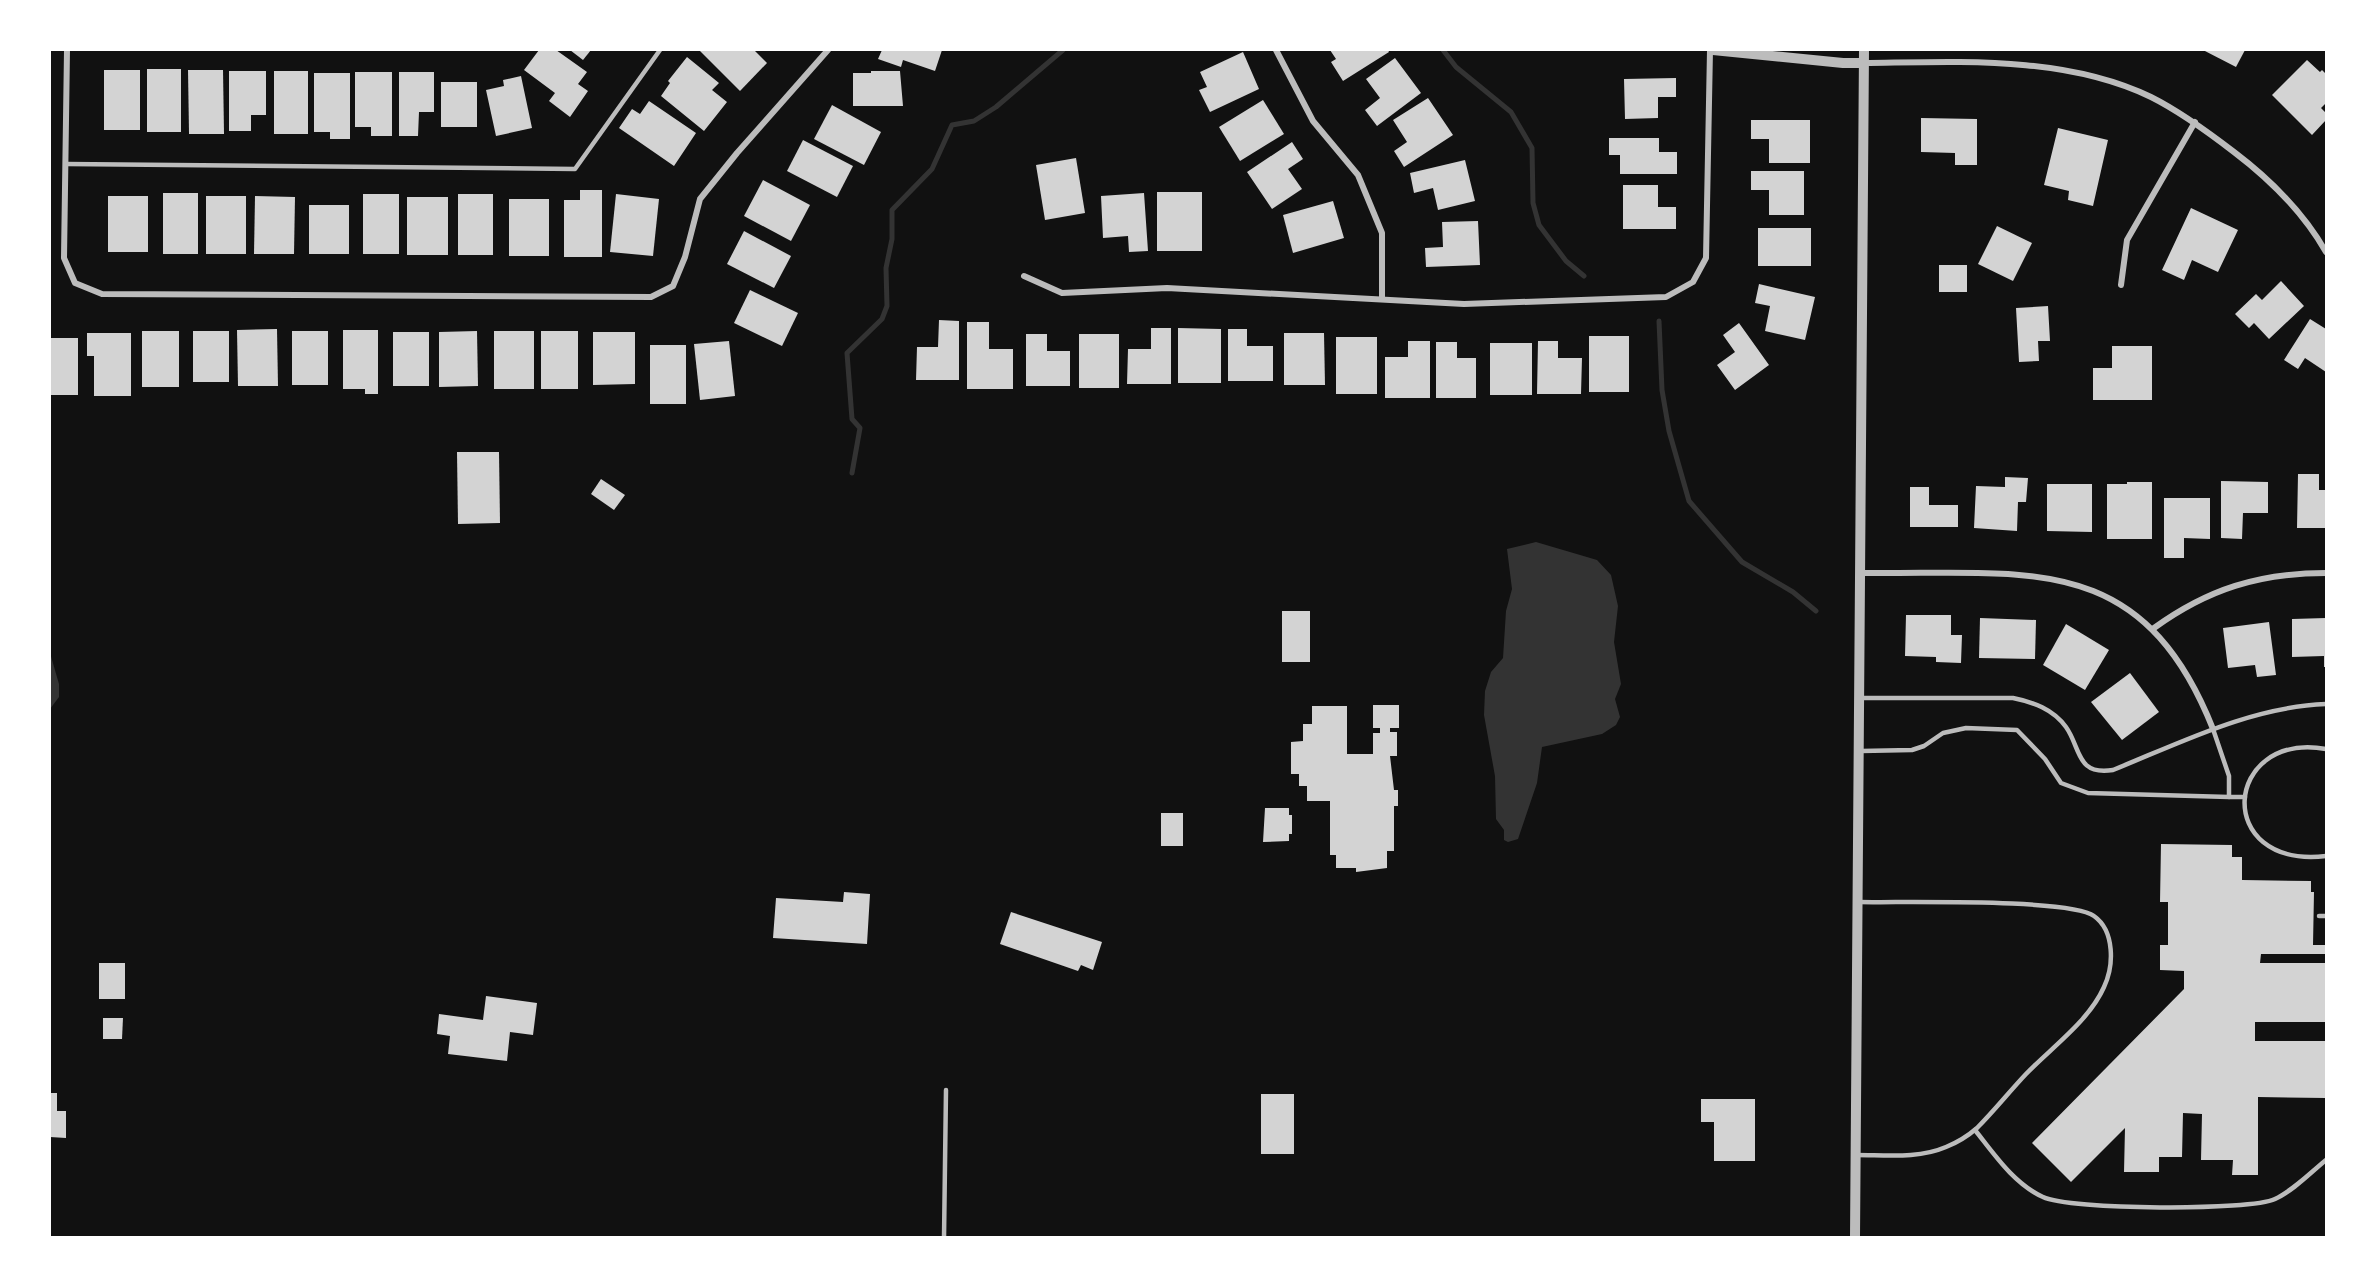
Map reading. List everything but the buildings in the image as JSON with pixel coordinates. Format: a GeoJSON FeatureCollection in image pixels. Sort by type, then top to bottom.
{"type":"FeatureCollection","features":[{"type":"Feature","properties":{"kind":"street"},"geometry":{"type":"LineString","coordinates":[[67,50],[64,258],[75,283],[102,294],[651,297],[674,286],[685,257],[700,199],[737,153],[828,50]]}},
{"type":"Feature","properties":{"kind":"street"},"geometry":{"type":"LineString","coordinates":[[1276,50],[1313,121],[1358,175],[1382,233],[1382,298]]}},
{"type":"Feature","properties":{"kind":"street"},"geometry":{"type":"LineString","coordinates":[[1024,276],[1062,292],[1167,288],[1464,304],[1666,297],[1693,282],[1706,258],[1711,50],[1843,63],[2003,64],[2050,69],[2104,80],[2150,97],[2195,122],[2260,172],[2314,231],[2326,252]]}},
{"type":"Feature","properties":{"kind":"street"},"geometry":{"type":"LineString","coordinates":[[1856,1238],[1862,698],[1864,50]]}},
{"type":"Feature","properties":{"kind":"street"},"geometry":{"type":"LineString","coordinates":[[2121,285],[2127,240],[2195,122]]}},
{"type":"Feature","properties":{"kind":"street"},"geometry":{"type":"LineString","coordinates":[[1862,573],[2005,575],[2061,579],[2091,588],[2125,607],[2154,628],[2174,652],[2191,679],[2213,729]]}},
{"type":"Feature","properties":{"kind":"street"},"geometry":{"type":"LineString","coordinates":[[2154,628],[2180,610],[2221,589],[2267,578],[2326,573]]}},
{"type":"Feature","properties":{"kind":"lane"},"geometry":{"type":"LineString","coordinates":[[66,164],[575,169],[660,50]]}},
{"type":"Feature","properties":{"kind":"lane"},"geometry":{"type":"LineString","coordinates":[[1862,698],[2013,698],[2026,701],[2054,714],[2067,728],[2080,759],[2090,768],[2101,772],[2113,770],[2241,718],[2282,709],[2326,704]]}},
{"type":"Feature","properties":{"kind":"lane"},"geometry":{"type":"LineString","coordinates":[[1861,751],[1912,750],[1924,746],[1943,733],[1966,728],[2017,730],[2045,759],[2061,783],[2088,793],[2245,797]]}},
{"type":"Feature","properties":{"kind":"lane"},"geometry":{"type":"LineString","coordinates":[[2213,729],[2229,776],[2229,797]]}},
{"type":"Feature","properties":{"kind":"lane"},"geometry":{"type":"LineString","coordinates":[[2326,749],[2295,749],[2270,757],[2252,775],[2245,797],[2247,816],[2254,833],[2262,843],[2284,854],[2326,856]]}},
{"type":"Feature","properties":{"kind":"lane"},"geometry":{"type":"LineString","coordinates":[[1856,1155],[1922,1155],[1947,1147],[1975,1130],[2064,1037],[2104,988],[2110,969],[2112,946],[2100,922],[2093,914],[2064,908],[2007,904],[1859,903]]}},
{"type":"Feature","properties":{"kind":"lane"},"geometry":{"type":"LineString","coordinates":[[2319,916],[2326,916]]}},
{"type":"Feature","properties":{"kind":"lane"},"geometry":{"type":"LineString","coordinates":[[944,1238],[946,1090]]}},
{"type":"Feature","properties":{"kind":"lane"},"geometry":{"type":"LineString","coordinates":[[1975,1130],[2022,1184],[2044,1198],[2071,1204],[2147,1208],[2267,1202],[2294,1186],[2326,1160]]}},
{"type":"Feature","properties":{"kind":"shaded area"},"geometry":{"type":"Polygon","coordinates":[[[1536,542],[1597,560],[1611,575],[1618,606],[1614,642],[1621,684],[1615,699],[1620,717],[1616,725],[1602,734],[1542,747],[1537,783],[1518,839],[1508,842],[1504,840],[1504,830],[1496,819],[1495,776],[1484,715],[1485,691],[1491,672],[1503,658],[1506,611],[1512,589],[1507,549],[1536,542]]]}},
{"type":"Feature","properties":{"kind":"shaded area"},"geometry":{"type":"Polygon","coordinates":[[[50,653],[59,684],[59,697],[50,709],[50,653]]]}},
{"type":"Feature","properties":{"kind":"waterway"},"geometry":{"type":"LineString","coordinates":[[852,473],[860,428],[852,419],[847,353],[882,319],[887,306],[886,268],[892,239],[892,210],[932,169],[952,125],[974,121],[996,107],[1063,50]]}},
{"type":"Feature","properties":{"kind":"waterway"},"geometry":{"type":"LineString","coordinates":[[1443,50],[1456,67],[1511,112],[1532,148],[1533,203],[1539,225],[1566,261],[1584,276]]}},
{"type":"Feature","properties":{"kind":"waterway"},"geometry":{"type":"LineString","coordinates":[[1659,321],[1662,390],[1669,431],[1689,501],[1742,562],[1793,592],[1816,611]]}}]}
